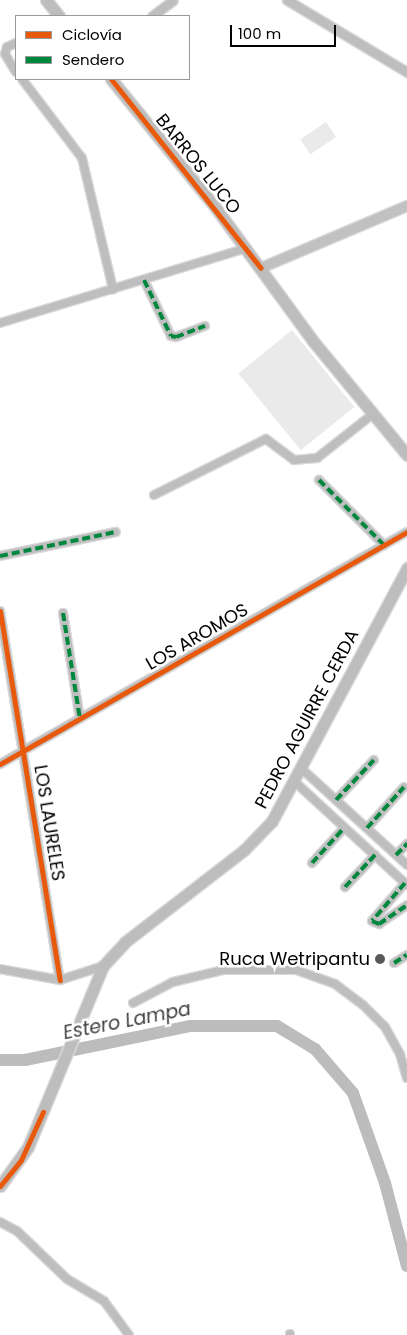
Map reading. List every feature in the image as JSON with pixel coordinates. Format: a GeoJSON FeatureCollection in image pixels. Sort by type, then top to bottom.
{"type":"FeatureCollection","features":[{"type":"Feature","properties":{"kind":"main road"},"geometry":{"type":"LineString","coordinates":[[46,0],[58,15]]}},
{"type":"Feature","properties":{"kind":"main road","name":"BARROS LUCO"},"geometry":{"type":"LineString","coordinates":[[112,80],[247,248],[313,341],[407,455]]}},
{"type":"Feature","properties":{"kind":"main road"},"geometry":{"type":"LineString","coordinates":[[261,268],[407,206]]}},
{"type":"Feature","properties":{"kind":"main road","name":"PEDRO AGUIRRE CERDA"},"geometry":{"type":"LineString","coordinates":[[0,1186],[21,1160],[43,1112],[103,966],[124,942],[253,842],[276,815],[407,568]]}},
{"type":"Feature","properties":{"kind":"street"},"geometry":{"type":"LineString","coordinates":[[153,15],[173,0]]}},
{"type":"Feature","properties":{"kind":"street"},"geometry":{"type":"LineString","coordinates":[[287,0],[407,72]]}},
{"type":"Feature","properties":{"kind":"street"},"geometry":{"type":"LineString","coordinates":[[15,43],[5,51],[15,70]]}},
{"type":"Feature","properties":{"kind":"street"},"geometry":{"type":"LineString","coordinates":[[23,80],[82,158],[113,289]]}},
{"type":"Feature","properties":{"kind":"street"},"geometry":{"type":"LineString","coordinates":[[0,322],[247,248]]}},
{"type":"Feature","properties":{"kind":"street"},"geometry":{"type":"LineString","coordinates":[[144,280],[171,336],[176,337],[205,326]]}},
{"type":"Feature","properties":{"kind":"street"},"geometry":{"type":"LineString","coordinates":[[154,495],[266,439],[294,460],[317,458],[373,414]]}},
{"type":"Feature","properties":{"kind":"street"},"geometry":{"type":"LineString","coordinates":[[319,480],[384,545]]}},
{"type":"Feature","properties":{"kind":"street"},"geometry":{"type":"LineString","coordinates":[[0,556],[116,532]]}},
{"type":"Feature","properties":{"kind":"street","name":"LOS AROMOS"},"geometry":{"type":"LineString","coordinates":[[0,764],[407,532]]}},
{"type":"Feature","properties":{"kind":"street","name":"LOS LAURELES"},"geometry":{"type":"LineString","coordinates":[[0,611],[60,980]]}},
{"type":"Feature","properties":{"kind":"street"},"geometry":{"type":"LineString","coordinates":[[63,614],[80,719]]}},
{"type":"Feature","properties":{"kind":"street"},"geometry":{"type":"LineString","coordinates":[[0,666],[8,663]]}},
{"type":"Feature","properties":{"kind":"street"},"geometry":{"type":"LineString","coordinates":[[321,806],[334,798],[374,760]]}},
{"type":"Feature","properties":{"kind":"street"},"geometry":{"type":"LineString","coordinates":[[302,769],[407,865]]}},
{"type":"Feature","properties":{"kind":"street"},"geometry":{"type":"LineString","coordinates":[[295,782],[406,884],[374,917],[373,923],[379,924],[407,905]]}},
{"type":"Feature","properties":{"kind":"street"},"geometry":{"type":"LineString","coordinates":[[366,828],[404,787]]}},
{"type":"Feature","properties":{"kind":"street"},"geometry":{"type":"LineString","coordinates":[[312,863],[344,828]]}},
{"type":"Feature","properties":{"kind":"street"},"geometry":{"type":"LineString","coordinates":[[396,855],[407,844]]}},
{"type":"Feature","properties":{"kind":"street"},"geometry":{"type":"LineString","coordinates":[[345,887],[374,856]]}},
{"type":"Feature","properties":{"kind":"street"},"geometry":{"type":"LineString","coordinates":[[394,963],[407,955]]}},
{"type":"Feature","properties":{"kind":"street"},"geometry":{"type":"LineString","coordinates":[[0,969],[60,980],[103,966]]}},
{"type":"Feature","properties":{"kind":"street"},"geometry":{"type":"LineString","coordinates":[[133,1003],[173,982],[223,970],[296,970],[335,984],[363,1005],[385,1027],[400,1054],[407,1078]]}},
{"type":"Feature","properties":{"kind":"street"},"geometry":{"type":"LineString","coordinates":[[0,1222],[17,1231],[67,1279],[104,1301],[129,1335]]}},
{"type":"Feature","properties":{"kind":"shaded area"},"geometry":{"type":"Polygon","coordinates":[[[326,122],[336,137],[310,154],[300,139],[326,122]]]}},
{"type":"Feature","properties":{"kind":"shaded area"},"geometry":{"type":"Polygon","coordinates":[[[292,330],[354,407],[301,450],[238,373],[292,330]]]}},
{"type":"Feature","properties":{"kind":"waterway","name":"Estero Lampa"},"geometry":{"type":"LineString","coordinates":[[0,1060],[25,1060],[190,1026],[277,1026],[315,1049],[353,1093],[385,1183],[407,1266]]}},
{"type":"Feature","properties":{"kind":"marked path"},"geometry":{"type":"LineString","coordinates":[[144,280],[171,336],[176,337],[205,326]]}},
{"type":"Feature","properties":{"kind":"marked path"},"geometry":{"type":"LineString","coordinates":[[319,480],[384,545]]}},
{"type":"Feature","properties":{"kind":"marked path"},"geometry":{"type":"LineString","coordinates":[[0,556],[116,532]]}},
{"type":"Feature","properties":{"kind":"marked path"},"geometry":{"type":"LineString","coordinates":[[63,613],[80,719]]}},
{"type":"Feature","properties":{"kind":"marked path"},"geometry":{"type":"LineString","coordinates":[[336,800],[374,760]]}},
{"type":"Feature","properties":{"kind":"marked path"},"geometry":{"type":"LineString","coordinates":[[367,828],[404,787]]}},
{"type":"Feature","properties":{"kind":"marked path"},"geometry":{"type":"LineString","coordinates":[[312,863],[344,828]]}},
{"type":"Feature","properties":{"kind":"marked path"},"geometry":{"type":"LineString","coordinates":[[396,855],[407,844]]}},
{"type":"Feature","properties":{"kind":"marked path"},"geometry":{"type":"LineString","coordinates":[[345,887],[375,855]]}},
{"type":"Feature","properties":{"kind":"marked path"},"geometry":{"type":"LineString","coordinates":[[405,883],[372,921],[379,924],[407,905]]}},
{"type":"Feature","properties":{"kind":"marked path"},"geometry":{"type":"LineString","coordinates":[[394,963],[407,955]]}},
{"type":"Feature","properties":{"kind":"cycle path"},"geometry":{"type":"LineString","coordinates":[[112,80],[261,268]]}},
{"type":"Feature","properties":{"kind":"cycle path"},"geometry":{"type":"LineString","coordinates":[[0,764],[407,532]]}},
{"type":"Feature","properties":{"kind":"cycle path"},"geometry":{"type":"LineString","coordinates":[[0,611],[60,980]]}},
{"type":"Feature","properties":{"kind":"cycle path"},"geometry":{"type":"LineString","coordinates":[[0,1186],[21,1160],[43,1112]]}},
{"type":"Feature","properties":{"kind":"place","name":"Ruca Wetripantu"},"geometry":{"type":"Point","coordinates":[380,959]}}]}
